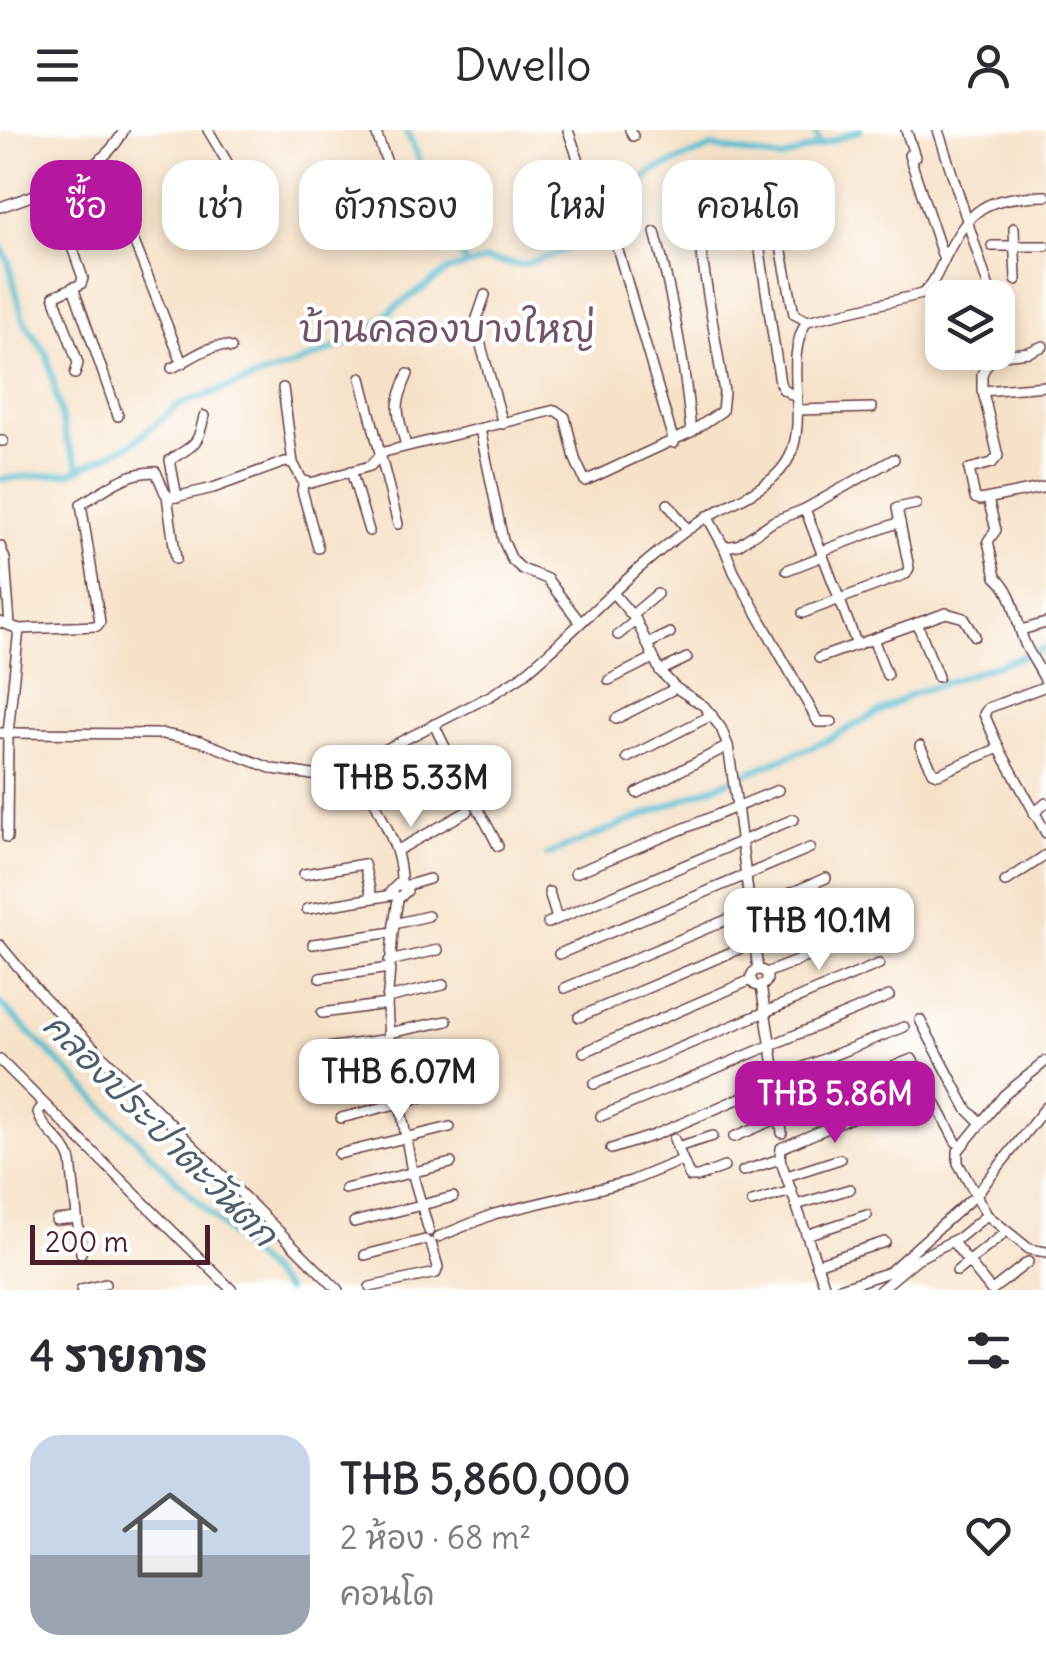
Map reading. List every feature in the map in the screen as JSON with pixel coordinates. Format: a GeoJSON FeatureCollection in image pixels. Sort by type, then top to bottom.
{"type":"FeatureCollection","features":[{"type":"Feature","properties":{"kind":"street"},"geometry":{"type":"LineString","coordinates":[[98,160],[117,143],[124,130]]}},
{"type":"Feature","properties":{"kind":"street"},"geometry":{"type":"LineString","coordinates":[[208,130],[226,160]]}},
{"type":"Feature","properties":{"kind":"street"},"geometry":{"type":"LineString","coordinates":[[375,130],[386,160]]}},
{"type":"Feature","properties":{"kind":"street"},"geometry":{"type":"LineString","coordinates":[[568,130],[579,160]]}},
{"type":"Feature","properties":{"kind":"street"},"geometry":{"type":"LineString","coordinates":[[906,130],[930,206],[926,209]]}},
{"type":"Feature","properties":{"kind":"street"},"geometry":{"type":"LineString","coordinates":[[938,130],[967,219],[983,246],[989,280]]}},
{"type":"Feature","properties":{"kind":"street"},"geometry":{"type":"LineString","coordinates":[[908,155],[944,260]]}},
{"type":"Feature","properties":{"kind":"street"},"geometry":{"type":"LineString","coordinates":[[101,158],[182,362]]}},
{"type":"Feature","properties":{"kind":"street"},"geometry":{"type":"LineString","coordinates":[[0,207],[30,196]]}},
{"type":"Feature","properties":{"kind":"street"},"geometry":{"type":"LineString","coordinates":[[782,250],[794,314],[807,321],[922,294],[932,285],[967,219],[1006,199],[1046,196]]}},
{"type":"Feature","properties":{"kind":"street"},"geometry":{"type":"LineString","coordinates":[[1014,228],[1016,280]]}},
{"type":"Feature","properties":{"kind":"street"},"geometry":{"type":"LineString","coordinates":[[655,232],[682,344],[692,432]]}},
{"type":"Feature","properties":{"kind":"street"},"geometry":{"type":"LineString","coordinates":[[983,246],[1046,246]]}},
{"type":"Feature","properties":{"kind":"street"},"geometry":{"type":"LineString","coordinates":[[74,250],[82,281],[56,293],[54,300],[78,364],[76,374]]}},
{"type":"Feature","properties":{"kind":"street"},"geometry":{"type":"LineString","coordinates":[[618,250],[674,442]]}},
{"type":"Feature","properties":{"kind":"street"},"geometry":{"type":"LineString","coordinates":[[304,482],[370,466],[381,455],[406,446],[560,411],[585,481],[692,432],[722,411],[724,392],[701,250]]}},
{"type":"Feature","properties":{"kind":"street"},"geometry":{"type":"LineString","coordinates":[[760,250],[780,383],[797,398]]}},
{"type":"Feature","properties":{"kind":"street"},"geometry":{"type":"LineString","coordinates":[[74,287],[118,416]]}},
{"type":"Feature","properties":{"kind":"street"},"geometry":{"type":"LineString","coordinates":[[485,295],[476,324],[503,424]]}},
{"type":"Feature","properties":{"kind":"street"},"geometry":{"type":"LineString","coordinates":[[4,733],[185,736],[292,774],[319,776],[357,764],[520,677],[687,530],[758,488],[780,470],[792,452],[798,338],[807,321]]}},
{"type":"Feature","properties":{"kind":"street"},"geometry":{"type":"LineString","coordinates":[[1015,353],[1043,346]]}},
{"type":"Feature","properties":{"kind":"street"},"geometry":{"type":"LineString","coordinates":[[172,368],[216,347],[231,348]]}},
{"type":"Feature","properties":{"kind":"street"},"geometry":{"type":"LineString","coordinates":[[984,370],[982,390],[998,456],[992,463],[968,472],[975,498],[1046,487]]}},
{"type":"Feature","properties":{"kind":"street"},"geometry":{"type":"LineString","coordinates":[[406,446],[397,394],[408,374]]}},
{"type":"Feature","properties":{"kind":"street"},"geometry":{"type":"LineString","coordinates":[[361,378],[398,524]]}},
{"type":"Feature","properties":{"kind":"street"},"geometry":{"type":"LineString","coordinates":[[982,390],[1046,386]]}},
{"type":"Feature","properties":{"kind":"street"},"geometry":{"type":"LineString","coordinates":[[283,388],[293,463],[304,482],[302,490],[318,548]]}},
{"type":"Feature","properties":{"kind":"street"},"geometry":{"type":"LineString","coordinates":[[797,410],[872,408]]}},
{"type":"Feature","properties":{"kind":"street"},"geometry":{"type":"LineString","coordinates":[[176,560],[170,460],[193,448],[204,416]]}},
{"type":"Feature","properties":{"kind":"street"},"geometry":{"type":"LineString","coordinates":[[480,429],[503,540],[512,560],[546,579],[580,622]]}},
{"type":"Feature","properties":{"kind":"street"},"geometry":{"type":"LineString","coordinates":[[724,548],[738,545],[774,521],[805,509],[894,459]]}},
{"type":"Feature","properties":{"kind":"street"},"geometry":{"type":"LineString","coordinates":[[172,497],[213,488],[285,462],[293,463]]}},
{"type":"Feature","properties":{"kind":"street"},"geometry":{"type":"LineString","coordinates":[[10,625],[94,627],[100,622],[81,504],[116,482],[154,471],[172,497]]}},
{"type":"Feature","properties":{"kind":"street"},"geometry":{"type":"LineString","coordinates":[[351,472],[370,531]]}},
{"type":"Feature","properties":{"kind":"street"},"geometry":{"type":"LineString","coordinates":[[988,499],[996,530],[988,541],[996,578],[1006,585],[1028,650],[1046,684],[986,709],[985,718],[1046,833]]}},
{"type":"Feature","properties":{"kind":"street"},"geometry":{"type":"LineString","coordinates":[[668,504],[687,530]]}},
{"type":"Feature","properties":{"kind":"street"},"geometry":{"type":"LineString","coordinates":[[803,612],[908,572],[898,507],[916,504]]}},
{"type":"Feature","properties":{"kind":"street"},"geometry":{"type":"LineString","coordinates":[[805,509],[857,645]]}},
{"type":"Feature","properties":{"kind":"street"},"geometry":{"type":"LineString","coordinates":[[708,516],[734,572],[818,722],[832,722]]}},
{"type":"Feature","properties":{"kind":"street"},"geometry":{"type":"LineString","coordinates":[[787,570],[900,522]]}},
{"type":"Feature","properties":{"kind":"street"},"geometry":{"type":"LineString","coordinates":[[0,546],[5,559],[10,625],[4,733],[7,838]]}},
{"type":"Feature","properties":{"kind":"street"},"geometry":{"type":"LineString","coordinates":[[584,1052],[756,983],[766,983],[754,943],[728,746],[712,715],[660,672],[634,617],[613,593]]}},
{"type":"Feature","properties":{"kind":"street"},"geometry":{"type":"LineString","coordinates":[[618,635],[656,594]]}},
{"type":"Feature","properties":{"kind":"street"},"geometry":{"type":"LineString","coordinates":[[818,658],[948,613],[964,618],[975,636]]}},
{"type":"Feature","properties":{"kind":"street"},"geometry":{"type":"LineString","coordinates":[[918,622],[938,677]]}},
{"type":"Feature","properties":{"kind":"street"},"geometry":{"type":"LineString","coordinates":[[1020,630],[1046,623]]}},
{"type":"Feature","properties":{"kind":"street"},"geometry":{"type":"LineString","coordinates":[[647,644],[670,633]]}},
{"type":"Feature","properties":{"kind":"street"},"geometry":{"type":"LineString","coordinates":[[873,639],[887,675]]}},
{"type":"Feature","properties":{"kind":"street"},"geometry":{"type":"LineString","coordinates":[[609,680],[653,658]]}},
{"type":"Feature","properties":{"kind":"street"},"geometry":{"type":"LineString","coordinates":[[660,672],[686,658]]}},
{"type":"Feature","properties":{"kind":"street"},"geometry":{"type":"LineString","coordinates":[[616,720],[676,688]]}},
{"type":"Feature","properties":{"kind":"street"},"geometry":{"type":"LineString","coordinates":[[627,758],[712,715]]}},
{"type":"Feature","properties":{"kind":"street"},"geometry":{"type":"LineString","coordinates":[[434,724],[451,765],[470,790],[498,846]]}},
{"type":"Feature","properties":{"kind":"street"},"geometry":{"type":"LineString","coordinates":[[637,793],[728,746]]}},
{"type":"Feature","properties":{"kind":"street"},"geometry":{"type":"LineString","coordinates":[[920,746],[933,772],[938,774],[998,748]]}},
{"type":"Feature","properties":{"kind":"street"},"geometry":{"type":"LineString","coordinates":[[307,909],[406,894],[398,850],[370,788],[369,775],[357,764]]}},
{"type":"Feature","properties":{"kind":"street"},"geometry":{"type":"LineString","coordinates":[[575,873],[778,790]]}},
{"type":"Feature","properties":{"kind":"street"},"geometry":{"type":"LineString","coordinates":[[1034,812],[1046,803]]}},
{"type":"Feature","properties":{"kind":"street"},"geometry":{"type":"LineString","coordinates":[[398,850],[468,811]]}},
{"type":"Feature","properties":{"kind":"street"},"geometry":{"type":"LineString","coordinates":[[549,892],[553,921],[794,819]]}},
{"type":"Feature","properties":{"kind":"street"},"geometry":{"type":"LineString","coordinates":[[559,954],[810,848]]}},
{"type":"Feature","properties":{"kind":"street"},"geometry":{"type":"LineString","coordinates":[[1005,882],[1046,855]]}},
{"type":"Feature","properties":{"kind":"street"},"geometry":{"type":"LineString","coordinates":[[304,874],[364,864],[372,898]]}},
{"type":"Feature","properties":{"kind":"street"},"geometry":{"type":"LineString","coordinates":[[565,988],[826,878]]}},
{"type":"Feature","properties":{"kind":"street"},"geometry":{"type":"LineString","coordinates":[[402,885],[429,879]]}},
{"type":"Feature","properties":{"kind":"street"},"geometry":{"type":"LineString","coordinates":[[370,1287],[436,1273],[438,1267],[412,1172],[392,1071],[387,1001],[395,897]]}},
{"type":"Feature","properties":{"kind":"street"},"geometry":{"type":"LineString","coordinates":[[579,1017],[840,906]]}},
{"type":"Feature","properties":{"kind":"street"},"geometry":{"type":"LineString","coordinates":[[313,944],[393,928],[428,916]]}},
{"type":"Feature","properties":{"kind":"street"},"geometry":{"type":"LineString","coordinates":[[762,972],[857,937]]}},
{"type":"Feature","properties":{"kind":"street"},"geometry":{"type":"LineString","coordinates":[[0,945],[44,998],[338,1290]]}},
{"type":"Feature","properties":{"kind":"street"},"geometry":{"type":"LineString","coordinates":[[320,978],[389,965],[438,950]]}},
{"type":"Feature","properties":{"kind":"street"},"geometry":{"type":"LineString","coordinates":[[594,1084],[880,964]]}},
{"type":"Feature","properties":{"kind":"street"},"geometry":{"type":"LineString","coordinates":[[756,983],[772,1044],[782,1133]]}},
{"type":"Feature","properties":{"kind":"street"},"geometry":{"type":"LineString","coordinates":[[322,1013],[443,985]]}},
{"type":"Feature","properties":{"kind":"street"},"geometry":{"type":"LineString","coordinates":[[601,1116],[889,996]]}},
{"type":"Feature","properties":{"kind":"street"},"geometry":{"type":"LineString","coordinates":[[920,1020],[960,1097],[980,1122]]}},
{"type":"Feature","properties":{"kind":"street"},"geometry":{"type":"LineString","coordinates":[[326,1048],[447,1021]]}},
{"type":"Feature","properties":{"kind":"street"},"geometry":{"type":"LineString","coordinates":[[611,1149],[655,1136],[904,1027]]}},
{"type":"Feature","properties":{"kind":"street"},"geometry":{"type":"LineString","coordinates":[[332,1082],[450,1055]]}},
{"type":"Feature","properties":{"kind":"street"},"geometry":{"type":"LineString","coordinates":[[734,1137],[912,1059],[956,1142]]}},
{"type":"Feature","properties":{"kind":"street"},"geometry":{"type":"LineString","coordinates":[[0,1060],[232,1290]]}},
{"type":"Feature","properties":{"kind":"street"},"geometry":{"type":"LineString","coordinates":[[1046,1061],[1004,1095],[957,1156],[973,1198],[987,1215],[1023,1245],[1046,1252]]}},
{"type":"Feature","properties":{"kind":"street"},"geometry":{"type":"LineString","coordinates":[[341,1118],[447,1091]]}},
{"type":"Feature","properties":{"kind":"street"},"geometry":{"type":"LineString","coordinates":[[44,1104],[38,1118],[68,1152],[81,1253]]}},
{"type":"Feature","properties":{"kind":"street"},"geometry":{"type":"LineString","coordinates":[[834,1290],[890,1272],[973,1198],[1046,1107]]}},
{"type":"Feature","properties":{"kind":"street"},"geometry":{"type":"LineString","coordinates":[[824,1289],[780,1159],[781,1148],[862,1113]]}},
{"type":"Feature","properties":{"kind":"street"},"geometry":{"type":"LineString","coordinates":[[339,1154],[450,1127]]}},
{"type":"Feature","properties":{"kind":"street"},"geometry":{"type":"LineString","coordinates":[[713,1136],[675,1143],[693,1178],[724,1167]]}},
{"type":"Feature","properties":{"kind":"street"},"geometry":{"type":"LineString","coordinates":[[744,1171],[780,1159]]}},
{"type":"Feature","properties":{"kind":"street"},"geometry":{"type":"LineString","coordinates":[[787,1176],[840,1159]]}},
{"type":"Feature","properties":{"kind":"street"},"geometry":{"type":"LineString","coordinates":[[365,1255],[431,1238],[494,1214],[631,1181],[682,1160]]}},
{"type":"Feature","properties":{"kind":"street"},"geometry":{"type":"LineString","coordinates":[[345,1189],[450,1163]]}},
{"type":"Feature","properties":{"kind":"street"},"geometry":{"type":"LineString","coordinates":[[796,1205],[850,1189]]}},
{"type":"Feature","properties":{"kind":"street"},"geometry":{"type":"LineString","coordinates":[[752,1202],[792,1191]]}},
{"type":"Feature","properties":{"kind":"street"},"geometry":{"type":"LineString","coordinates":[[354,1222],[454,1198]]}},
{"type":"Feature","properties":{"kind":"street"},"geometry":{"type":"LineString","coordinates":[[806,1235],[867,1215]]}},
{"type":"Feature","properties":{"kind":"street"},"geometry":{"type":"LineString","coordinates":[[880,1290],[924,1254],[952,1241],[987,1215]]}},
{"type":"Feature","properties":{"kind":"street"},"geometry":{"type":"LineString","coordinates":[[56,1220],[77,1218]]}},
{"type":"Feature","properties":{"kind":"street"},"geometry":{"type":"LineString","coordinates":[[956,1271],[1002,1236]]}},
{"type":"Feature","properties":{"kind":"street"},"geometry":{"type":"LineString","coordinates":[[952,1241],[991,1290],[1028,1262]]}},
{"type":"Feature","properties":{"kind":"street"},"geometry":{"type":"LineString","coordinates":[[816,1264],[885,1242]]}},
{"type":"Feature","properties":{"kind":"street"},"geometry":{"type":"LineString","coordinates":[[894,1279],[903,1290]]}},
{"type":"Feature","properties":{"kind":"street"},"geometry":{"type":"LineString","coordinates":[[81,1290],[105,1284]]}},
{"type":"Feature","properties":{"kind":"waterway"},"geometry":{"type":"LineString","coordinates":[[406,130],[465,263]]}},
{"type":"Feature","properties":{"kind":"waterway"},"geometry":{"type":"LineString","coordinates":[[814,130],[820,146]]}},
{"type":"Feature","properties":{"kind":"waterway"},"geometry":{"type":"LineString","coordinates":[[0,479],[71,473],[131,444],[180,404],[300,363],[361,337],[449,270],[487,260],[521,265],[559,253],[592,236],[651,172],[712,147],[781,159],[861,130]]}},
{"type":"Feature","properties":{"kind":"waterway"},"geometry":{"type":"LineString","coordinates":[[0,244],[9,263],[23,319],[47,355],[67,442],[81,469]]}},
{"type":"Feature","properties":{"kind":"waterway"},"geometry":{"type":"LineString","coordinates":[[547,855],[826,741],[912,694],[1046,648]]}},
{"type":"Feature","properties":{"kind":"waterway","name":"คลองประปาตะวันตก"},"geometry":{"type":"LineString","coordinates":[[0,1003],[286,1290]]}},
{"type":"Feature","properties":{"kind":"district","name":"บ้านคลองบางใหญ่"},"geometry":{"type":"Point","coordinates":[447,328]}}]}
